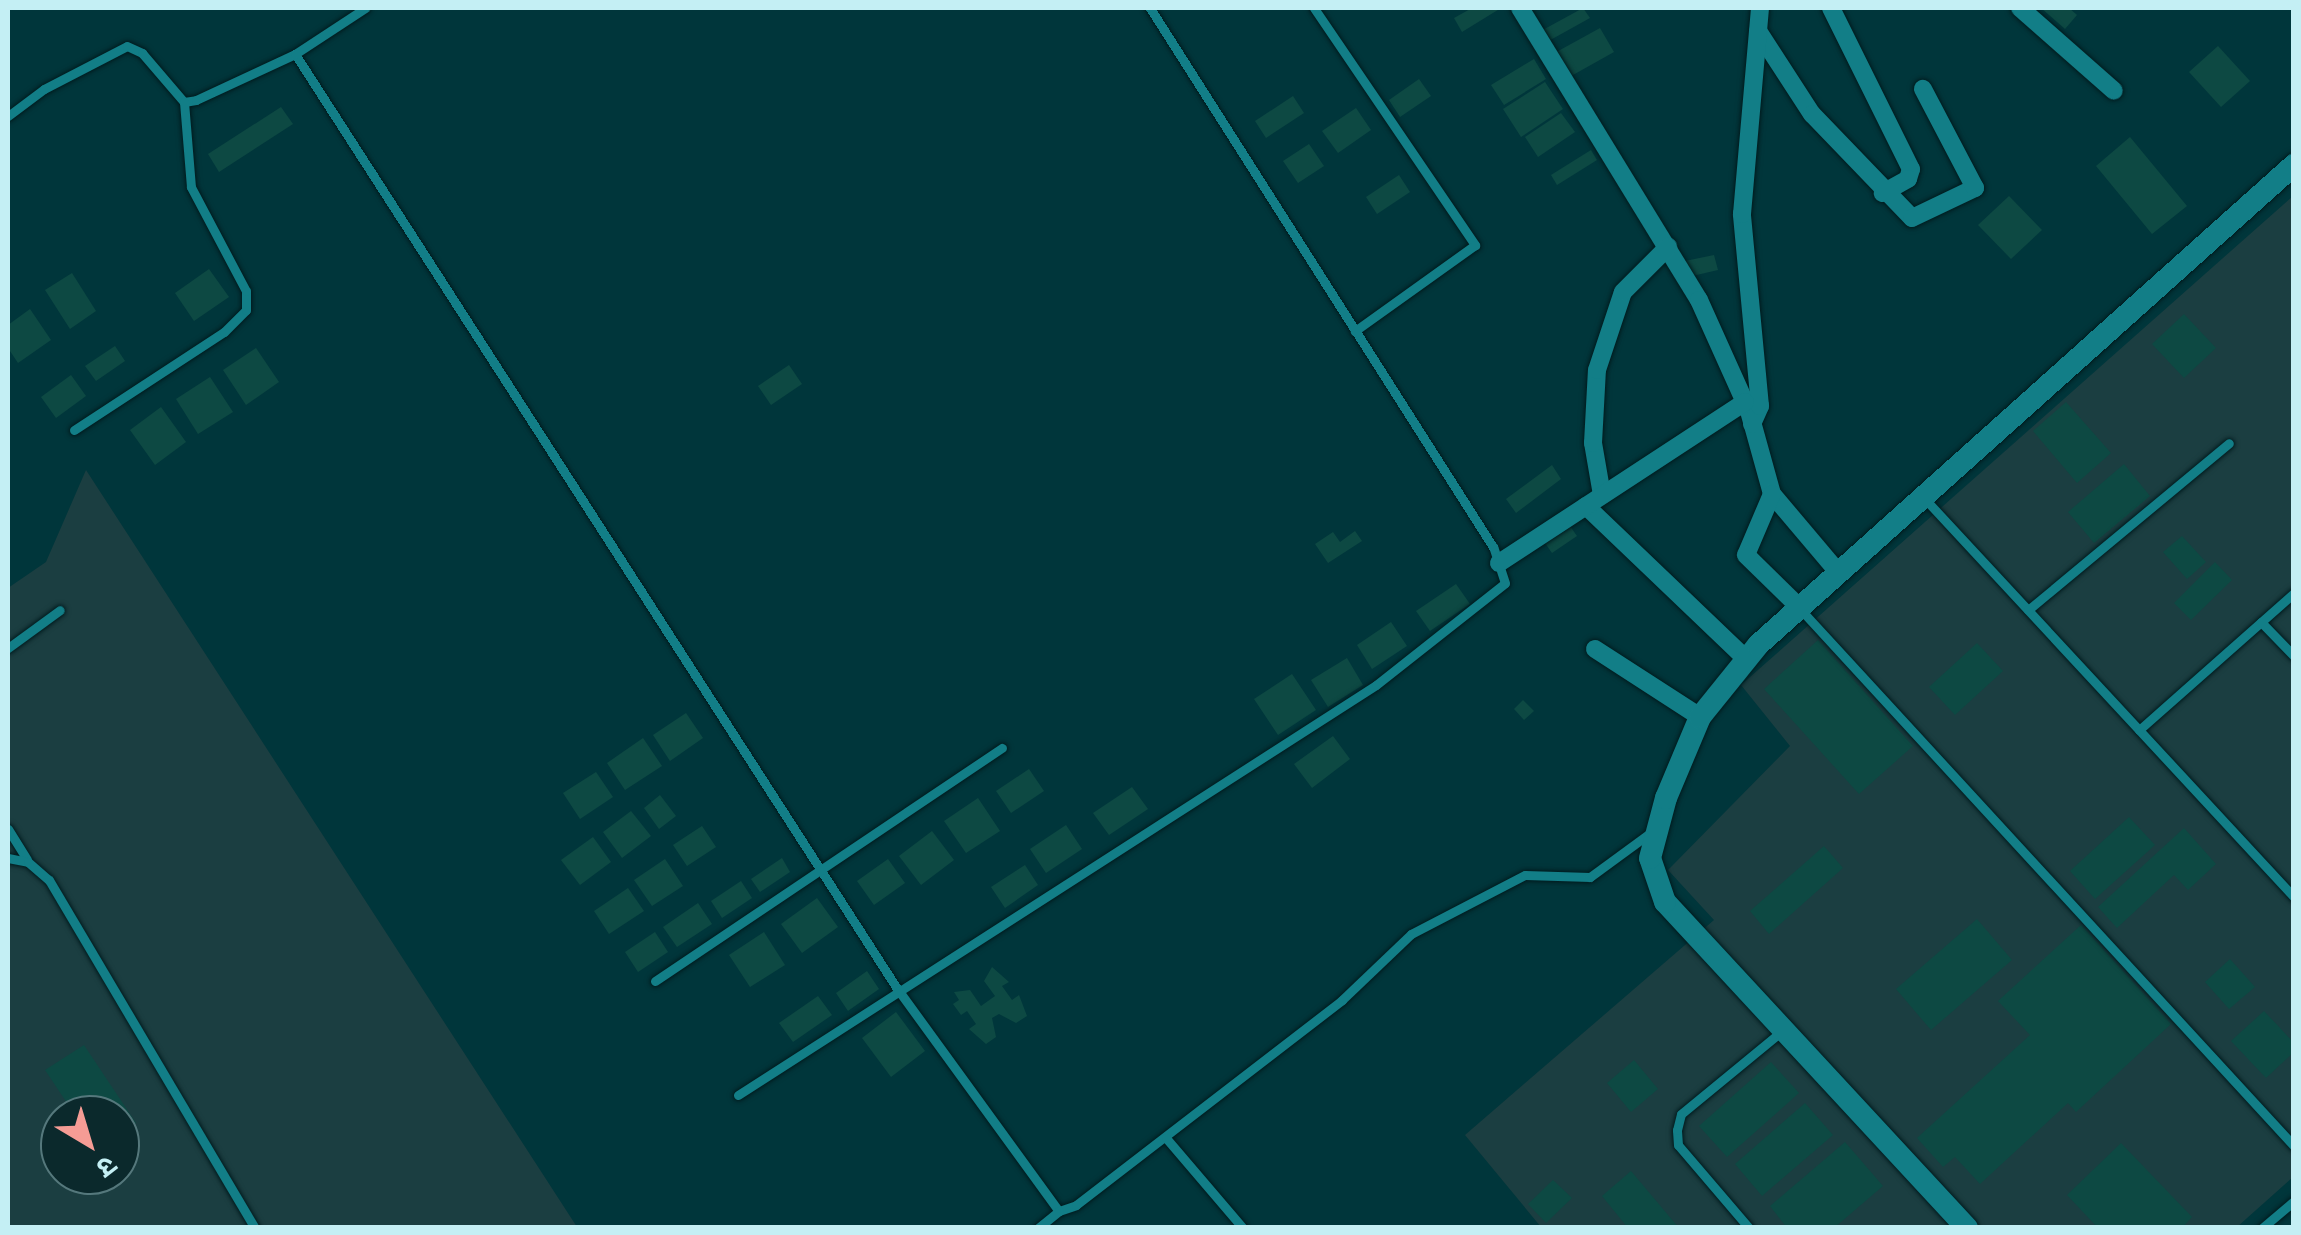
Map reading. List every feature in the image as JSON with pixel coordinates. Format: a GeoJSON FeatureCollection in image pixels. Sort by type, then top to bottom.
{"type":"FeatureCollection","features":[{"type":"Feature","properties":{"kind":"street"},"geometry":{"type":"LineString","coordinates":[[1520,8],[1668,247],[1744,402],[1772,494],[1837,570]]}},
{"type":"Feature","properties":{"kind":"street"},"geometry":{"type":"LineString","coordinates":[[1752,424],[1760,406],[1742,214],[1760,8]]}},
{"type":"Feature","properties":{"kind":"street"},"geometry":{"type":"LineString","coordinates":[[1832,8],[1911,169],[1908,179],[1883,193]]}},
{"type":"Feature","properties":{"kind":"street"},"geometry":{"type":"LineString","coordinates":[[2020,8],[2114,91]]}},
{"type":"Feature","properties":{"kind":"street"},"geometry":{"type":"LineString","coordinates":[[1758,31],[1812,114],[1883,193],[1912,218],[1975,188],[1923,89]]}},
{"type":"Feature","properties":{"kind":"street"},"geometry":{"type":"LineString","coordinates":[[1968,1228],[1665,902],[1650,858],[1658,826],[1700,717],[1746,659],[1837,570],[2294,166]]}},
{"type":"Feature","properties":{"kind":"street"},"geometry":{"type":"LineString","coordinates":[[1602,495],[1594,443],[1597,370],[1624,292],[1668,247]]}},
{"type":"Feature","properties":{"kind":"street"},"geometry":{"type":"LineString","coordinates":[[1499,563],[1744,402]]}},
{"type":"Feature","properties":{"kind":"street"},"geometry":{"type":"LineString","coordinates":[[1772,494],[1746,555],[1798,606]]}},
{"type":"Feature","properties":{"kind":"street"},"geometry":{"type":"LineString","coordinates":[[1586,506],[1746,659]]}},
{"type":"Feature","properties":{"kind":"street"},"geometry":{"type":"LineString","coordinates":[[1595,649],[1700,717]]}},
{"type":"Feature","properties":{"kind":"lane"},"geometry":{"type":"LineString","coordinates":[[184,102],[295,54],[365,8]]}},
{"type":"Feature","properties":{"kind":"lane"},"geometry":{"type":"LineString","coordinates":[[738,1095],[896,988],[1376,685],[1505,584],[1499,563],[1150,8]]}},
{"type":"Feature","properties":{"kind":"lane"},"geometry":{"type":"LineString","coordinates":[[1314,8],[1475,245],[1355,330]]}},
{"type":"Feature","properties":{"kind":"lane"},"geometry":{"type":"LineString","coordinates":[[8,116],[44,89],[128,46],[142,53],[184,102],[191,187],[246,291],[246,310],[224,332],[74,430]]}},
{"type":"Feature","properties":{"kind":"lane"},"geometry":{"type":"LineString","coordinates":[[295,54],[896,988],[1059,1210]]}},
{"type":"Feature","properties":{"kind":"lane"},"geometry":{"type":"LineString","coordinates":[[2028,610],[2229,443]]}},
{"type":"Feature","properties":{"kind":"lane"},"geometry":{"type":"LineString","coordinates":[[1924,497],[2294,897]]}},
{"type":"Feature","properties":{"kind":"lane"},"geometry":{"type":"LineString","coordinates":[[2139,730],[2294,593]]}},
{"type":"Feature","properties":{"kind":"lane"},"geometry":{"type":"LineString","coordinates":[[1798,606],[2294,1146]]}},
{"type":"Feature","properties":{"kind":"lane"},"geometry":{"type":"LineString","coordinates":[[8,648],[60,610]]}},
{"type":"Feature","properties":{"kind":"lane"},"geometry":{"type":"LineString","coordinates":[[2261,622],[2294,656]]}},
{"type":"Feature","properties":{"kind":"lane"},"geometry":{"type":"LineString","coordinates":[[656,981],[1002,748]]}},
{"type":"Feature","properties":{"kind":"lane"},"geometry":{"type":"LineString","coordinates":[[1038,1228],[1059,1210],[1076,1205],[1166,1138],[1342,1000],[1411,934],[1524,875],[1590,877],[1658,826]]}},
{"type":"Feature","properties":{"kind":"lane"},"geometry":{"type":"LineString","coordinates":[[8,828],[28,862],[49,880],[255,1228]]}},
{"type":"Feature","properties":{"kind":"lane"},"geometry":{"type":"LineString","coordinates":[[8,858],[28,862]]}},
{"type":"Feature","properties":{"kind":"lane"},"geometry":{"type":"LineString","coordinates":[[1749,1228],[1678,1146],[1678,1130],[1681,1114],[1784,1030]]}},
{"type":"Feature","properties":{"kind":"lane"},"geometry":{"type":"LineString","coordinates":[[1166,1138],[1243,1228]]}},
{"type":"Feature","properties":{"kind":"lane"},"geometry":{"type":"LineString","coordinates":[[2262,1228],[2294,1201]]}},
{"type":"Feature","properties":{"kind":"shaded area"},"geometry":{"type":"Polygon","coordinates":[[[2293,196],[2293,1177],[2237,1227],[1541,1227],[1465,1135],[1714,920],[1668,870],[1790,746],[1741,685],[2293,196]]]}},
{"type":"Feature","properties":{"kind":"shaded area"},"geometry":{"type":"Polygon","coordinates":[[[86,470],[577,1227],[8,1227],[8,588],[46,562],[86,470]]]}},
{"type":"Feature","properties":{"kind":"building"},"geometry":{"type":"Polygon","coordinates":[[[1472,8],[1501,8],[1462,32],[1454,18],[1472,8]]]}},
{"type":"Feature","properties":{"kind":"building"},"geometry":{"type":"Polygon","coordinates":[[[1583,8],[1590,18],[1545,43],[1539,32],[1583,8]]]}},
{"type":"Feature","properties":{"kind":"building"},"geometry":{"type":"Polygon","coordinates":[[[2041,8],[2069,8],[2077,15],[2065,29],[2041,8]]]}},
{"type":"Feature","properties":{"kind":"building"},"geometry":{"type":"Polygon","coordinates":[[[1600,28],[1614,52],[1564,80],[1551,55],[1600,28]]]}},
{"type":"Feature","properties":{"kind":"building"},"geometry":{"type":"Polygon","coordinates":[[[2218,46],[2250,81],[2221,107],[2189,72],[2218,46]]]}},
{"type":"Feature","properties":{"kind":"building"},"geometry":{"type":"Polygon","coordinates":[[[1534,59],[1546,79],[1504,105],[1491,85],[1534,59]]]}},
{"type":"Feature","properties":{"kind":"building"},"geometry":{"type":"Polygon","coordinates":[[[1419,79],[1431,96],[1400,117],[1389,100],[1419,79]]]}},
{"type":"Feature","properties":{"kind":"building"},"geometry":{"type":"Polygon","coordinates":[[[1545,82],[1563,109],[1521,137],[1503,109],[1545,82]]]}},
{"type":"Feature","properties":{"kind":"building"},"geometry":{"type":"Polygon","coordinates":[[[1293,96],[1304,113],[1266,138],[1255,121],[1293,96]]]}},
{"type":"Feature","properties":{"kind":"building"},"geometry":{"type":"Polygon","coordinates":[[[281,107],[293,124],[219,172],[208,154],[281,107]]]}},
{"type":"Feature","properties":{"kind":"building"},"geometry":{"type":"Polygon","coordinates":[[[1356,108],[1371,130],[1338,153],[1322,131],[1356,108]]]}},
{"type":"Feature","properties":{"kind":"building"},"geometry":{"type":"Polygon","coordinates":[[[1561,113],[1575,132],[1538,157],[1525,137],[1561,113]]]}},
{"type":"Feature","properties":{"kind":"building"},"geometry":{"type":"Polygon","coordinates":[[[2130,137],[2187,206],[2152,234],[2096,166],[2130,137]]]}},
{"type":"Feature","properties":{"kind":"building"},"geometry":{"type":"Polygon","coordinates":[[[1309,144],[1324,166],[1298,183],[1283,161],[1309,144]]]}},
{"type":"Feature","properties":{"kind":"building"},"geometry":{"type":"Polygon","coordinates":[[[1591,150],[1597,160],[1557,185],[1551,175],[1591,150]]]}},
{"type":"Feature","properties":{"kind":"building"},"geometry":{"type":"Polygon","coordinates":[[[1399,175],[1410,192],[1377,214],[1366,197],[1399,175]]]}},
{"type":"Feature","properties":{"kind":"building"},"geometry":{"type":"Polygon","coordinates":[[[2009,196],[2042,230],[2011,259],[1978,225],[2009,196]]]}},
{"type":"Feature","properties":{"kind":"building"},"geometry":{"type":"Polygon","coordinates":[[[1714,255],[1718,270],[1688,277],[1685,261],[1714,255]]]}},
{"type":"Feature","properties":{"kind":"building"},"geometry":{"type":"Polygon","coordinates":[[[209,269],[229,297],[194,321],[175,293],[209,269]]]}},
{"type":"Feature","properties":{"kind":"building"},"geometry":{"type":"Polygon","coordinates":[[[72,273],[96,311],[70,329],[45,290],[72,273]]]}},
{"type":"Feature","properties":{"kind":"building"},"geometry":{"type":"Polygon","coordinates":[[[30,309],[51,340],[18,363],[8,348],[8,325],[30,309]]]}},
{"type":"Feature","properties":{"kind":"building"},"geometry":{"type":"Polygon","coordinates":[[[2184,314],[2216,348],[2184,378],[2152,344],[2184,314]]]}},
{"type":"Feature","properties":{"kind":"building"},"geometry":{"type":"Polygon","coordinates":[[[115,346],[125,361],[96,381],[85,366],[115,346]]]}},
{"type":"Feature","properties":{"kind":"building"},"geometry":{"type":"Polygon","coordinates":[[[256,348],[279,382],[246,405],[223,370],[256,348]]]}},
{"type":"Feature","properties":{"kind":"building"},"geometry":{"type":"Polygon","coordinates":[[[789,365],[802,384],[771,405],[758,386],[789,365]]]}},
{"type":"Feature","properties":{"kind":"building"},"geometry":{"type":"Polygon","coordinates":[[[71,375],[86,396],[56,418],[41,397],[71,375]]]}},
{"type":"Feature","properties":{"kind":"building"},"geometry":{"type":"Polygon","coordinates":[[[210,377],[233,412],[198,434],[176,399],[210,377]]]}},
{"type":"Feature","properties":{"kind":"building"},"geometry":{"type":"Polygon","coordinates":[[[2066,402],[2111,453],[2077,483],[2033,431],[2066,402]]]}},
{"type":"Feature","properties":{"kind":"building"},"geometry":{"type":"Polygon","coordinates":[[[161,407],[186,442],[155,465],[130,430],[161,407]]]}},
{"type":"Feature","properties":{"kind":"building"},"geometry":{"type":"Polygon","coordinates":[[[2124,464],[2150,496],[2094,543],[2068,512],[2124,464]]]}},
{"type":"Feature","properties":{"kind":"building"},"geometry":{"type":"Polygon","coordinates":[[[1552,465],[1561,479],[1516,513],[1506,499],[1552,465]]]}},
{"type":"Feature","properties":{"kind":"building"},"geometry":{"type":"Polygon","coordinates":[[[1565,519],[1577,536],[1552,553],[1540,536],[1565,519]]]}},
{"type":"Feature","properties":{"kind":"building"},"geometry":{"type":"Polygon","coordinates":[[[1355,531],[1362,541],[1328,563],[1315,544],[1333,532],[1340,542],[1355,531]]]}},
{"type":"Feature","properties":{"kind":"building"},"geometry":{"type":"Polygon","coordinates":[[[2182,536],[2206,562],[2187,579],[2163,552],[2182,536]]]}},
{"type":"Feature","properties":{"kind":"building"},"geometry":{"type":"Polygon","coordinates":[[[2215,562],[2232,580],[2191,620],[2174,603],[2215,562]]]}},
{"type":"Feature","properties":{"kind":"building"},"geometry":{"type":"Polygon","coordinates":[[[1456,584],[1470,604],[1430,631],[1416,611],[1456,584]]]}},
{"type":"Feature","properties":{"kind":"building"},"geometry":{"type":"Polygon","coordinates":[[[1391,622],[1407,646],[1372,669],[1357,645],[1391,622]]]}},
{"type":"Feature","properties":{"kind":"building"},"geometry":{"type":"Polygon","coordinates":[[[1818,640],[1913,746],[1859,794],[1764,689],[1818,640]]]}},
{"type":"Feature","properties":{"kind":"building"},"geometry":{"type":"Polygon","coordinates":[[[1977,643],[2003,671],[1955,715],[1929,687],[1977,643]]]}},
{"type":"Feature","properties":{"kind":"building"},"geometry":{"type":"Polygon","coordinates":[[[1347,658],[1363,685],[1328,707],[1311,680],[1347,658]]]}},
{"type":"Feature","properties":{"kind":"building"},"geometry":{"type":"Polygon","coordinates":[[[1292,674],[1316,710],[1278,735],[1254,699],[1292,674]]]}},
{"type":"Feature","properties":{"kind":"building"},"geometry":{"type":"Polygon","coordinates":[[[1523,700],[1534,711],[1524,720],[1514,709],[1523,700]]]}},
{"type":"Feature","properties":{"kind":"building"},"geometry":{"type":"Polygon","coordinates":[[[686,713],[703,738],[670,761],[653,735],[686,713]]]}},
{"type":"Feature","properties":{"kind":"building"},"geometry":{"type":"Polygon","coordinates":[[[1333,736],[1350,759],[1312,788],[1294,764],[1333,736]]]}},
{"type":"Feature","properties":{"kind":"building"},"geometry":{"type":"Polygon","coordinates":[[[643,738],[662,766],[625,790],[607,763],[643,738]]]}},
{"type":"Feature","properties":{"kind":"building"},"geometry":{"type":"Polygon","coordinates":[[[1029,769],[1044,791],[1011,813],[996,791],[1029,769]]]}},
{"type":"Feature","properties":{"kind":"building"},"geometry":{"type":"Polygon","coordinates":[[[596,772],[613,797],[580,819],[563,793],[596,772]]]}},
{"type":"Feature","properties":{"kind":"building"},"geometry":{"type":"Polygon","coordinates":[[[1132,787],[1148,809],[1109,835],[1093,813],[1132,787]]]}},
{"type":"Feature","properties":{"kind":"building"},"geometry":{"type":"Polygon","coordinates":[[[660,795],[676,816],[659,829],[644,808],[660,795]]]}},
{"type":"Feature","properties":{"kind":"building"},"geometry":{"type":"Polygon","coordinates":[[[978,798],[1000,831],[966,853],[944,821],[978,798]]]}},
{"type":"Feature","properties":{"kind":"building"},"geometry":{"type":"Polygon","coordinates":[[[631,811],[651,836],[622,858],[603,832],[631,811]]]}},
{"type":"Feature","properties":{"kind":"building"},"geometry":{"type":"Polygon","coordinates":[[[2129,817],[2155,845],[2095,899],[2070,871],[2129,817]]]}},
{"type":"Feature","properties":{"kind":"building"},"geometry":{"type":"Polygon","coordinates":[[[1066,825],[1082,849],[1046,873],[1030,849],[1066,825]]]}},
{"type":"Feature","properties":{"kind":"building"},"geometry":{"type":"Polygon","coordinates":[[[702,826],[716,847],[687,866],[673,845],[702,826]]]}},
{"type":"Feature","properties":{"kind":"building"},"geometry":{"type":"Polygon","coordinates":[[[2184,828],[2216,864],[2188,890],[2174,875],[2117,928],[2098,907],[2184,828]]]}},
{"type":"Feature","properties":{"kind":"building"},"geometry":{"type":"Polygon","coordinates":[[[932,831],[954,860],[921,885],[899,856],[932,831]]]}},
{"type":"Feature","properties":{"kind":"building"},"geometry":{"type":"Polygon","coordinates":[[[593,837],[611,862],[580,885],[561,860],[593,837]]]}},
{"type":"Feature","properties":{"kind":"building"},"geometry":{"type":"Polygon","coordinates":[[[1824,846],[1843,868],[1769,934],[1750,911],[1824,846]]]}},
{"type":"Feature","properties":{"kind":"building"},"geometry":{"type":"Polygon","coordinates":[[[782,858],[790,872],[760,892],[751,879],[782,858]]]}},
{"type":"Feature","properties":{"kind":"building"},"geometry":{"type":"Polygon","coordinates":[[[665,859],[683,886],[652,906],[634,880],[665,859]]]}},
{"type":"Feature","properties":{"kind":"building"},"geometry":{"type":"Polygon","coordinates":[[[888,859],[905,883],[874,905],[857,881],[888,859]]]}},
{"type":"Feature","properties":{"kind":"building"},"geometry":{"type":"Polygon","coordinates":[[[1025,865],[1038,885],[1005,908],[991,887],[1025,865]]]}},
{"type":"Feature","properties":{"kind":"building"},"geometry":{"type":"Polygon","coordinates":[[[741,881],[752,898],[722,918],[711,901],[741,881]]]}},
{"type":"Feature","properties":{"kind":"building"},"geometry":{"type":"Polygon","coordinates":[[[628,888],[644,911],[609,934],[594,911],[628,888]]]}},
{"type":"Feature","properties":{"kind":"building"},"geometry":{"type":"Polygon","coordinates":[[[817,898],[838,927],[802,953],[781,924],[817,898]]]}},
{"type":"Feature","properties":{"kind":"building"},"geometry":{"type":"Polygon","coordinates":[[[698,903],[712,924],[677,947],[663,927],[698,903]]]}},
{"type":"Feature","properties":{"kind":"building"},"geometry":{"type":"Polygon","coordinates":[[[1977,919],[2012,960],[1931,1030],[1896,989],[1977,919]]]}},
{"type":"Feature","properties":{"kind":"building"},"geometry":{"type":"Polygon","coordinates":[[[2081,925],[2171,1024],[2076,1112],[2068,1103],[1980,1184],[1955,1157],[1943,1167],[1917,1138],[2030,1035],[1998,1001],[2081,925]]]}},
{"type":"Feature","properties":{"kind":"building"},"geometry":{"type":"Polygon","coordinates":[[[655,932],[668,952],[638,972],[625,952],[655,932]]]}},
{"type":"Feature","properties":{"kind":"building"},"geometry":{"type":"Polygon","coordinates":[[[764,932],[785,965],[750,987],[729,955],[764,932]]]}},
{"type":"Feature","properties":{"kind":"building"},"geometry":{"type":"Polygon","coordinates":[[[2230,959],[2255,987],[2229,1009],[2205,982],[2230,959]]]}},
{"type":"Feature","properties":{"kind":"building"},"geometry":{"type":"Polygon","coordinates":[[[992,967],[1009,982],[1002,986],[1012,1000],[1019,995],[1027,1016],[1016,1023],[999,1014],[992,1018],[996,1037],[986,1044],[969,1029],[976,1024],[967,1011],[961,1015],[953,1004],[959,1000],[954,992],[970,990],[981,1006],[995,996],[984,981],[992,967]]]}},
{"type":"Feature","properties":{"kind":"building"},"geometry":{"type":"Polygon","coordinates":[[[867,971],[879,989],[848,1011],[836,993],[867,971]]]}},
{"type":"Feature","properties":{"kind":"building"},"geometry":{"type":"Polygon","coordinates":[[[818,996],[832,1015],[793,1042],[779,1023],[818,996]]]}},
{"type":"Feature","properties":{"kind":"building"},"geometry":{"type":"Polygon","coordinates":[[[2264,1011],[2294,1043],[2294,1052],[2266,1078],[2231,1041],[2264,1011]]]}},
{"type":"Feature","properties":{"kind":"building"},"geometry":{"type":"Polygon","coordinates":[[[896,1012],[925,1051],[891,1077],[862,1038],[896,1012]]]}},
{"type":"Feature","properties":{"kind":"building"},"geometry":{"type":"Polygon","coordinates":[[[84,1045],[117,1095],[62,1095],[45,1070],[84,1045]]]}},
{"type":"Feature","properties":{"kind":"building"},"geometry":{"type":"Polygon","coordinates":[[[1634,1060],[1658,1089],[1631,1112],[1607,1083],[1634,1060]]]}},
{"type":"Feature","properties":{"kind":"building"},"geometry":{"type":"Polygon","coordinates":[[[1771,1062],[1799,1093],[1727,1157],[1699,1126],[1771,1062]]]}},
{"type":"Feature","properties":{"kind":"building"},"geometry":{"type":"Polygon","coordinates":[[[1805,1103],[1833,1135],[1762,1196],[1735,1164],[1805,1103]]]}},
{"type":"Feature","properties":{"kind":"building"},"geometry":{"type":"Polygon","coordinates":[[[1845,1142],[1883,1186],[1834,1228],[1787,1228],[1770,1206],[1845,1142]]]}},
{"type":"Feature","properties":{"kind":"building"},"geometry":{"type":"Polygon","coordinates":[[[2121,1143],[2192,1217],[2182,1228],[2098,1228],[2067,1195],[2121,1143]]]}},
{"type":"Feature","properties":{"kind":"building"},"geometry":{"type":"Polygon","coordinates":[[[1631,1171],[1679,1228],[1628,1228],[1602,1196],[1631,1171]]]}},
{"type":"Feature","properties":{"kind":"building"},"geometry":{"type":"Polygon","coordinates":[[[1553,1180],[1572,1198],[1546,1223],[1528,1204],[1553,1180]]]}}]}
